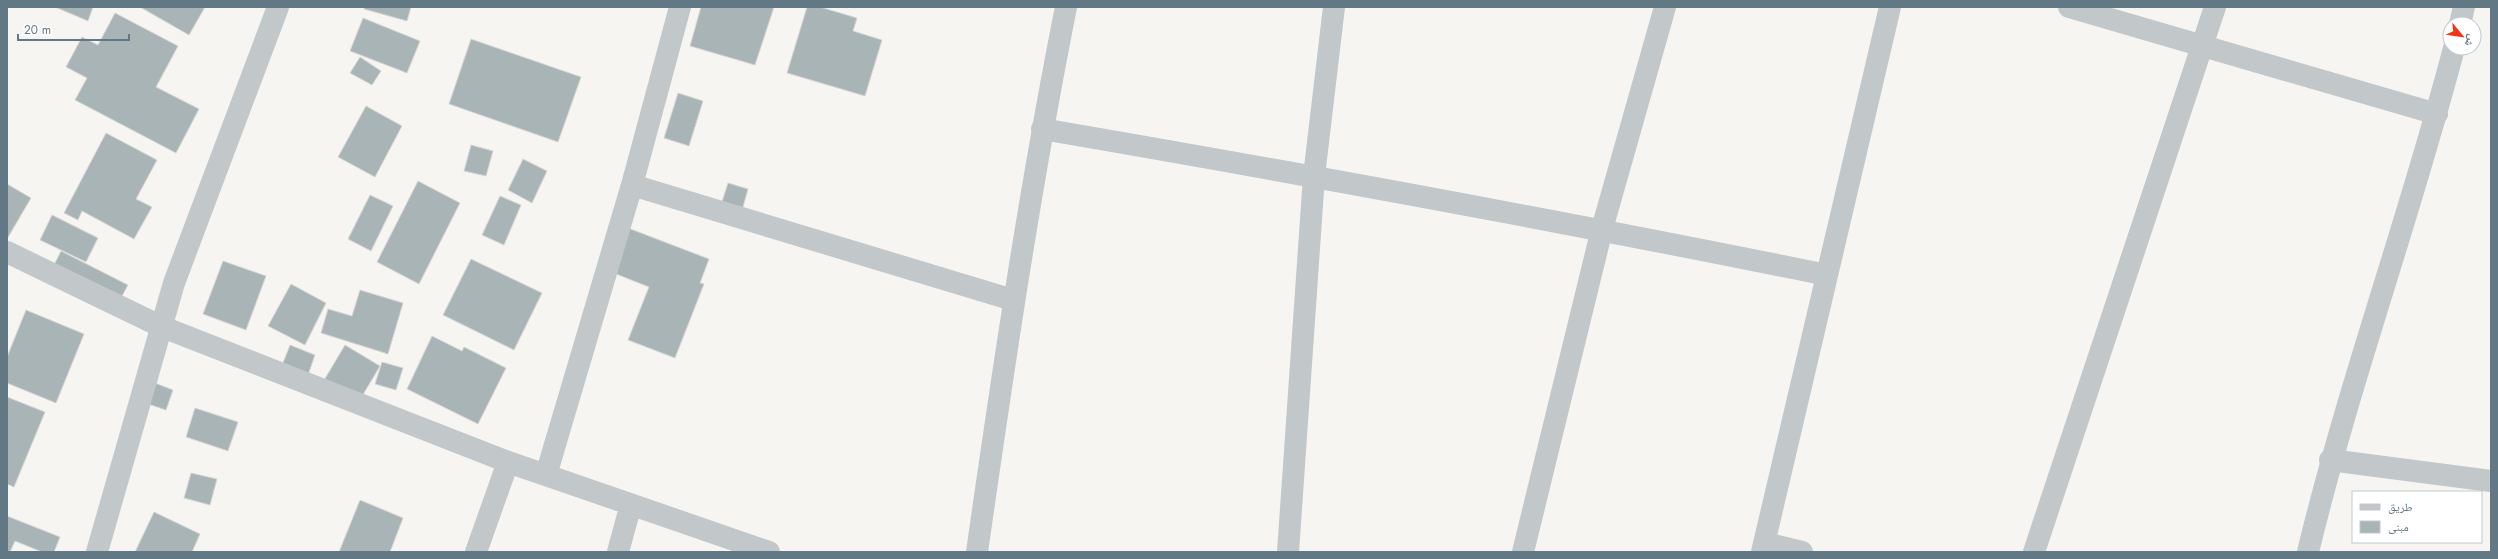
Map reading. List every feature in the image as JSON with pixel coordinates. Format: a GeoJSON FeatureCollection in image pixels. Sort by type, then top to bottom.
{"type":"FeatureCollection","features":[{"type":"Feature","properties":{"kind":"street"},"geometry":{"type":"LineString","coordinates":[[97,552],[160,326],[174,283],[278,7]]}},
{"type":"Feature","properties":{"kind":"street"},"geometry":{"type":"LineString","coordinates":[[546,475],[632,185],[680,7]]}},
{"type":"Feature","properties":{"kind":"street"},"geometry":{"type":"LineString","coordinates":[[977,552],[1014,300],[1042,130],[1066,7]]}},
{"type":"Feature","properties":{"kind":"street"},"geometry":{"type":"LineString","coordinates":[[1288,552],[1314,176],[1334,7]]}},
{"type":"Feature","properties":{"kind":"street"},"geometry":{"type":"LineString","coordinates":[[1523,552],[1602,230],[1664,7]]}},
{"type":"Feature","properties":{"kind":"street"},"geometry":{"type":"LineString","coordinates":[[1802,552],[1764,547],[1890,7]]}},
{"type":"Feature","properties":{"kind":"street"},"geometry":{"type":"LineString","coordinates":[[2069,7],[2201,47],[2437,114]]}},
{"type":"Feature","properties":{"kind":"street"},"geometry":{"type":"LineString","coordinates":[[2034,552],[2215,7]]}},
{"type":"Feature","properties":{"kind":"street"},"geometry":{"type":"LineString","coordinates":[[2308,552],[2330,460],[2437,114],[2452,56]]}},
{"type":"Feature","properties":{"kind":"street"},"geometry":{"type":"LineString","coordinates":[[1042,130],[1314,176],[1602,230],[1827,275]]}},
{"type":"Feature","properties":{"kind":"street"},"geometry":{"type":"LineString","coordinates":[[632,185],[1014,300]]}},
{"type":"Feature","properties":{"kind":"street"},"geometry":{"type":"LineString","coordinates":[[7,252],[160,326],[508,462],[769,552]]}},
{"type":"Feature","properties":{"kind":"street"},"geometry":{"type":"LineString","coordinates":[[2330,460],[2491,482]]}},
{"type":"Feature","properties":{"kind":"street"},"geometry":{"type":"LineString","coordinates":[[476,552],[508,462]]}},
{"type":"Feature","properties":{"kind":"street"},"geometry":{"type":"LineString","coordinates":[[618,552],[631,504]]}},
{"type":"Feature","properties":{"kind":"building"},"geometry":{"type":"Polygon","coordinates":[[[55,7],[93,7],[88,21],[55,7]]]}},
{"type":"Feature","properties":{"kind":"building"},"geometry":{"type":"Polygon","coordinates":[[[140,7],[205,7],[189,35],[140,7]]]}},
{"type":"Feature","properties":{"kind":"building"},"geometry":{"type":"Polygon","coordinates":[[[365,7],[411,7],[407,21],[364,9],[365,7]]]}},
{"type":"Feature","properties":{"kind":"building"},"geometry":{"type":"Polygon","coordinates":[[[701,7],[774,7],[755,65],[690,46],[701,7]]]}},
{"type":"Feature","properties":{"kind":"building"},"geometry":{"type":"Polygon","coordinates":[[[807,7],[820,7],[857,18],[853,31],[882,40],[865,96],[787,73],[807,7]]]}},
{"type":"Feature","properties":{"kind":"building"},"geometry":{"type":"Polygon","coordinates":[[[115,13],[178,46],[156,87],[199,109],[176,153],[75,100],[87,78],[66,67],[82,37],[98,45],[115,13]]]}},
{"type":"Feature","properties":{"kind":"building"},"geometry":{"type":"Polygon","coordinates":[[[363,18],[420,41],[407,73],[350,51],[363,18]]]}},
{"type":"Feature","properties":{"kind":"building"},"geometry":{"type":"Polygon","coordinates":[[[471,39],[581,77],[558,142],[449,104],[471,39]]]}},
{"type":"Feature","properties":{"kind":"building"},"geometry":{"type":"Polygon","coordinates":[[[360,57],[381,71],[372,85],[350,73],[360,57]]]}},
{"type":"Feature","properties":{"kind":"building"},"geometry":{"type":"Polygon","coordinates":[[[678,93],[703,101],[689,146],[664,138],[678,93]]]}},
{"type":"Feature","properties":{"kind":"building"},"geometry":{"type":"Polygon","coordinates":[[[366,106],[402,126],[375,177],[338,157],[366,106]]]}},
{"type":"Feature","properties":{"kind":"building"},"geometry":{"type":"Polygon","coordinates":[[[106,133],[157,160],[136,199],[152,207],[134,239],[82,211],[78,220],[64,213],[106,133]]]}},
{"type":"Feature","properties":{"kind":"building"},"geometry":{"type":"Polygon","coordinates":[[[471,145],[493,151],[486,176],[464,171],[471,145]]]}},
{"type":"Feature","properties":{"kind":"building"},"geometry":{"type":"Polygon","coordinates":[[[523,159],[547,171],[532,203],[508,190],[523,159]]]}},
{"type":"Feature","properties":{"kind":"building"},"geometry":{"type":"Polygon","coordinates":[[[418,181],[460,203],[419,284],[377,262],[418,181]]]}},
{"type":"Feature","properties":{"kind":"building"},"geometry":{"type":"Polygon","coordinates":[[[728,183],[748,189],[741,214],[720,208],[728,183]]]}},
{"type":"Feature","properties":{"kind":"building"},"geometry":{"type":"Polygon","coordinates":[[[7,184],[31,198],[7,239],[7,184]]]}},
{"type":"Feature","properties":{"kind":"building"},"geometry":{"type":"Polygon","coordinates":[[[370,195],[393,206],[371,251],[348,239],[370,195]]]}},
{"type":"Feature","properties":{"kind":"building"},"geometry":{"type":"Polygon","coordinates":[[[500,196],[521,205],[504,245],[482,235],[500,196]]]}},
{"type":"Feature","properties":{"kind":"building"},"geometry":{"type":"Polygon","coordinates":[[[52,215],[98,238],[86,262],[40,240],[52,215]]]}},
{"type":"Feature","properties":{"kind":"building"},"geometry":{"type":"Polygon","coordinates":[[[628,228],[709,259],[700,283],[704,284],[675,358],[628,340],[649,287],[611,272],[628,228]]]}},
{"type":"Feature","properties":{"kind":"building"},"geometry":{"type":"Polygon","coordinates":[[[61,251],[128,285],[117,305],[51,271],[61,251]]]}},
{"type":"Feature","properties":{"kind":"building"},"geometry":{"type":"Polygon","coordinates":[[[471,259],[542,293],[514,350],[443,315],[471,259]]]}},
{"type":"Feature","properties":{"kind":"building"},"geometry":{"type":"Polygon","coordinates":[[[223,261],[266,276],[246,330],[203,314],[223,261]]]}},
{"type":"Feature","properties":{"kind":"building"},"geometry":{"type":"Polygon","coordinates":[[[291,284],[326,303],[305,345],[268,326],[291,284]]]}},
{"type":"Feature","properties":{"kind":"building"},"geometry":{"type":"Polygon","coordinates":[[[360,290],[403,303],[388,354],[321,333],[328,309],[352,316],[360,290]]]}},
{"type":"Feature","properties":{"kind":"building"},"geometry":{"type":"Polygon","coordinates":[[[26,310],[84,334],[56,403],[7,383],[7,357],[26,310]]]}},
{"type":"Feature","properties":{"kind":"building"},"geometry":{"type":"Polygon","coordinates":[[[432,336],[462,351],[464,347],[506,368],[478,424],[407,389],[432,336]]]}},
{"type":"Feature","properties":{"kind":"building"},"geometry":{"type":"Polygon","coordinates":[[[290,345],[315,355],[307,378],[281,368],[290,345]]]}},
{"type":"Feature","properties":{"kind":"building"},"geometry":{"type":"Polygon","coordinates":[[[345,345],[380,366],[358,403],[323,382],[345,345]]]}},
{"type":"Feature","properties":{"kind":"building"},"geometry":{"type":"Polygon","coordinates":[[[382,362],[403,368],[396,390],[375,384],[382,362]]]}},
{"type":"Feature","properties":{"kind":"building"},"geometry":{"type":"Polygon","coordinates":[[[155,383],[173,390],[166,410],[148,404],[155,383]]]}},
{"type":"Feature","properties":{"kind":"building"},"geometry":{"type":"Polygon","coordinates":[[[7,397],[45,412],[14,487],[7,484],[7,397]]]}},
{"type":"Feature","properties":{"kind":"building"},"geometry":{"type":"Polygon","coordinates":[[[195,408],[238,422],[228,451],[186,437],[195,408]]]}},
{"type":"Feature","properties":{"kind":"building"},"geometry":{"type":"Polygon","coordinates":[[[191,473],[217,479],[210,505],[184,498],[191,473]]]}},
{"type":"Feature","properties":{"kind":"building"},"geometry":{"type":"Polygon","coordinates":[[[360,500],[403,518],[390,552],[339,552],[360,500]]]}},
{"type":"Feature","properties":{"kind":"building"},"geometry":{"type":"Polygon","coordinates":[[[154,512],[200,534],[192,552],[135,552],[154,512]]]}},
{"type":"Feature","properties":{"kind":"building"},"geometry":{"type":"Polygon","coordinates":[[[7,516],[60,537],[54,552],[42,552],[15,541],[10,552],[7,552],[7,516]]]}}]}
